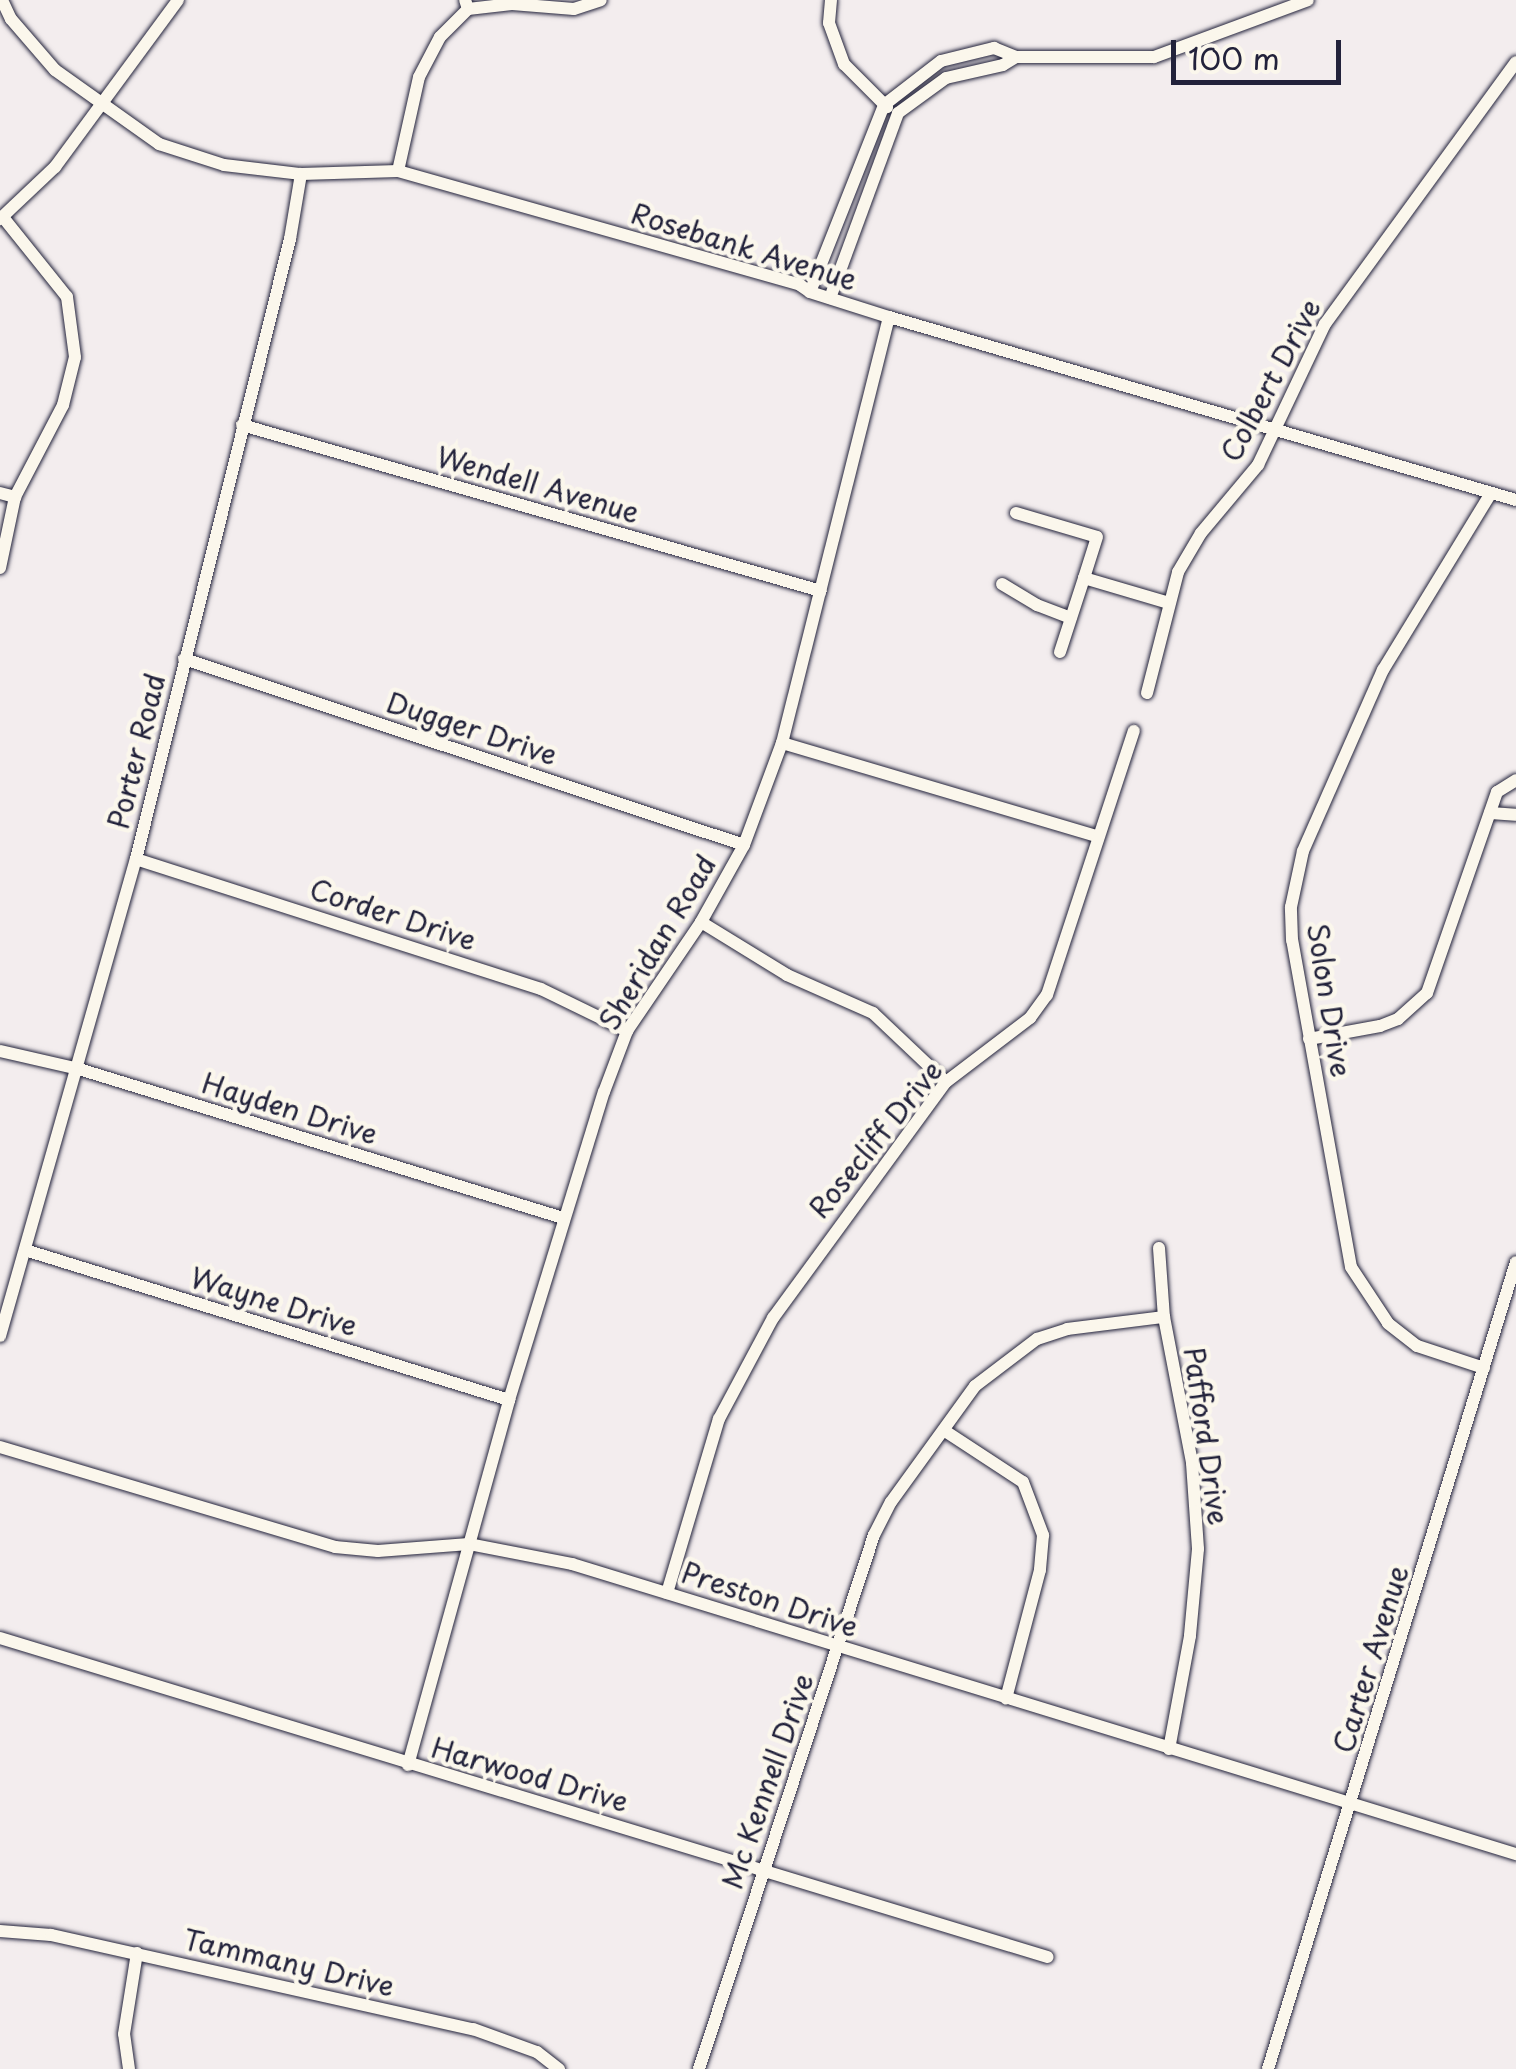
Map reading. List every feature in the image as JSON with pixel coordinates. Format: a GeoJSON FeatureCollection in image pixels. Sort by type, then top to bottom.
{"type":"FeatureCollection","features":[{"type":"Feature","properties":{"kind":"street","name":"Rosebank Avenue"},"geometry":{"type":"LineString","coordinates":[[2,0],[11,19],[44,58],[101,106],[158,144],[224,166],[302,174],[398,171],[800,284],[810,292],[889,317],[1516,500]]}},
{"type":"Feature","properties":{"kind":"street"},"geometry":{"type":"LineString","coordinates":[[0,568],[15,498],[63,405],[75,358],[66,297],[1,218],[56,167],[178,0]]}},
{"type":"Feature","properties":{"kind":"street"},"geometry":{"type":"LineString","coordinates":[[398,171],[419,77],[440,38],[466,4],[574,10],[601,0]]}},
{"type":"Feature","properties":{"kind":"street"},"geometry":{"type":"LineString","coordinates":[[831,0],[829,23],[844,64],[884,105],[898,113]]}},
{"type":"Feature","properties":{"kind":"street"},"geometry":{"type":"LineString","coordinates":[[810,292],[884,105],[941,61],[994,48],[1016,56],[1154,58],[1308,0]]}},
{"type":"Feature","properties":{"kind":"street"},"geometry":{"type":"LineString","coordinates":[[830,298],[898,113],[946,78],[1003,66],[1016,56]]}},
{"type":"Feature","properties":{"kind":"street","name":"Colbert Drive"},"geometry":{"type":"LineString","coordinates":[[1147,693],[1178,572],[1201,534],[1258,465],[1325,324],[1516,62]]}},
{"type":"Feature","properties":{"kind":"street","name":"Porter Road"},"geometry":{"type":"LineString","coordinates":[[0,1336],[136,860],[302,174]]}},
{"type":"Feature","properties":{"kind":"street","name":"Sheridan Road"},"geometry":{"type":"LineString","coordinates":[[408,1764],[563,1218],[627,1031],[701,922],[744,845],[782,742],[889,317]]}},
{"type":"Feature","properties":{"kind":"street","name":"Wendell Avenue"},"geometry":{"type":"LineString","coordinates":[[242,424],[820,591]]}},
{"type":"Feature","properties":{"kind":"street"},"geometry":{"type":"LineString","coordinates":[[0,493],[15,498]]}},
{"type":"Feature","properties":{"kind":"street","name":"Solon Drive"},"geometry":{"type":"LineString","coordinates":[[1484,1368],[1416,1346],[1388,1323],[1367,1297],[1352,1267],[1292,940],[1296,871],[1383,670],[1491,493]]}},
{"type":"Feature","properties":{"kind":"street"},"geometry":{"type":"LineString","coordinates":[[1016,512],[1097,537],[1060,652]]}},
{"type":"Feature","properties":{"kind":"street"},"geometry":{"type":"LineString","coordinates":[[1084,578],[1169,603]]}},
{"type":"Feature","properties":{"kind":"street"},"geometry":{"type":"LineString","coordinates":[[1002,584],[1037,605],[1071,618]]}},
{"type":"Feature","properties":{"kind":"street","name":"Dugger Drive"},"geometry":{"type":"LineString","coordinates":[[184,659],[744,845]]}},
{"type":"Feature","properties":{"kind":"street","name":"Rosecliff Drive"},"geometry":{"type":"LineString","coordinates":[[668,1592],[719,1419],[772,1318],[841,1219],[946,1082],[1030,1018],[1047,995],[1096,836],[1134,731]]}},
{"type":"Feature","properties":{"kind":"street"},"geometry":{"type":"LineString","coordinates":[[782,742],[1096,836]]}},
{"type":"Feature","properties":{"kind":"street"},"geometry":{"type":"LineString","coordinates":[[1309,1039],[1380,1026],[1398,1018],[1427,993],[1497,792],[1516,780]]}},
{"type":"Feature","properties":{"kind":"street"},"geometry":{"type":"LineString","coordinates":[[1490,814],[1516,815]]}},
{"type":"Feature","properties":{"kind":"street","name":"Corder Drive"},"geometry":{"type":"LineString","coordinates":[[136,860],[540,989],[627,1031]]}},
{"type":"Feature","properties":{"kind":"street"},"geometry":{"type":"LineString","coordinates":[[701,922],[786,975],[873,1013],[946,1082]]}},
{"type":"Feature","properties":{"kind":"street","name":"Hayden Drive"},"geometry":{"type":"LineString","coordinates":[[0,1051],[79,1069],[563,1218]]}},
{"type":"Feature","properties":{"kind":"street","name":"Pafford Drive"},"geometry":{"type":"LineString","coordinates":[[1159,1248],[1164,1317],[1192,1462],[1198,1549],[1190,1636],[1169,1749]]}},
{"type":"Feature","properties":{"kind":"street","name":"Wayne Drive"},"geometry":{"type":"LineString","coordinates":[[25,1250],[509,1400]]}},
{"type":"Feature","properties":{"kind":"street","name":"Carter Avenue"},"geometry":{"type":"LineString","coordinates":[[1268,2069],[1352,1806],[1516,1262]]}},
{"type":"Feature","properties":{"kind":"street","name":"Mc Kennell Drive"},"geometry":{"type":"LineString","coordinates":[[699,2069],[874,1534],[891,1502],[975,1386],[1037,1339],[1067,1330],[1164,1317]]}},
{"type":"Feature","properties":{"kind":"street"},"geometry":{"type":"LineString","coordinates":[[945,1431],[1022,1482],[1043,1535],[1040,1570],[1006,1698]]}},
{"type":"Feature","properties":{"kind":"street","name":"Preston Drive"},"geometry":{"type":"LineString","coordinates":[[0,1447],[335,1547],[378,1551],[469,1544],[513,1550],[668,1592],[1516,1854]]}},
{"type":"Feature","properties":{"kind":"street","name":"Harwood Drive"},"geometry":{"type":"LineString","coordinates":[[0,1638],[1047,1957]]}},
{"type":"Feature","properties":{"kind":"street","name":"Tammany Drive"},"geometry":{"type":"LineString","coordinates":[[0,1931],[51,1935],[473,2028],[537,2052],[558,2069]]}},
{"type":"Feature","properties":{"kind":"street"},"geometry":{"type":"LineString","coordinates":[[129,2069],[124,2034],[137,1953]]}}]}
